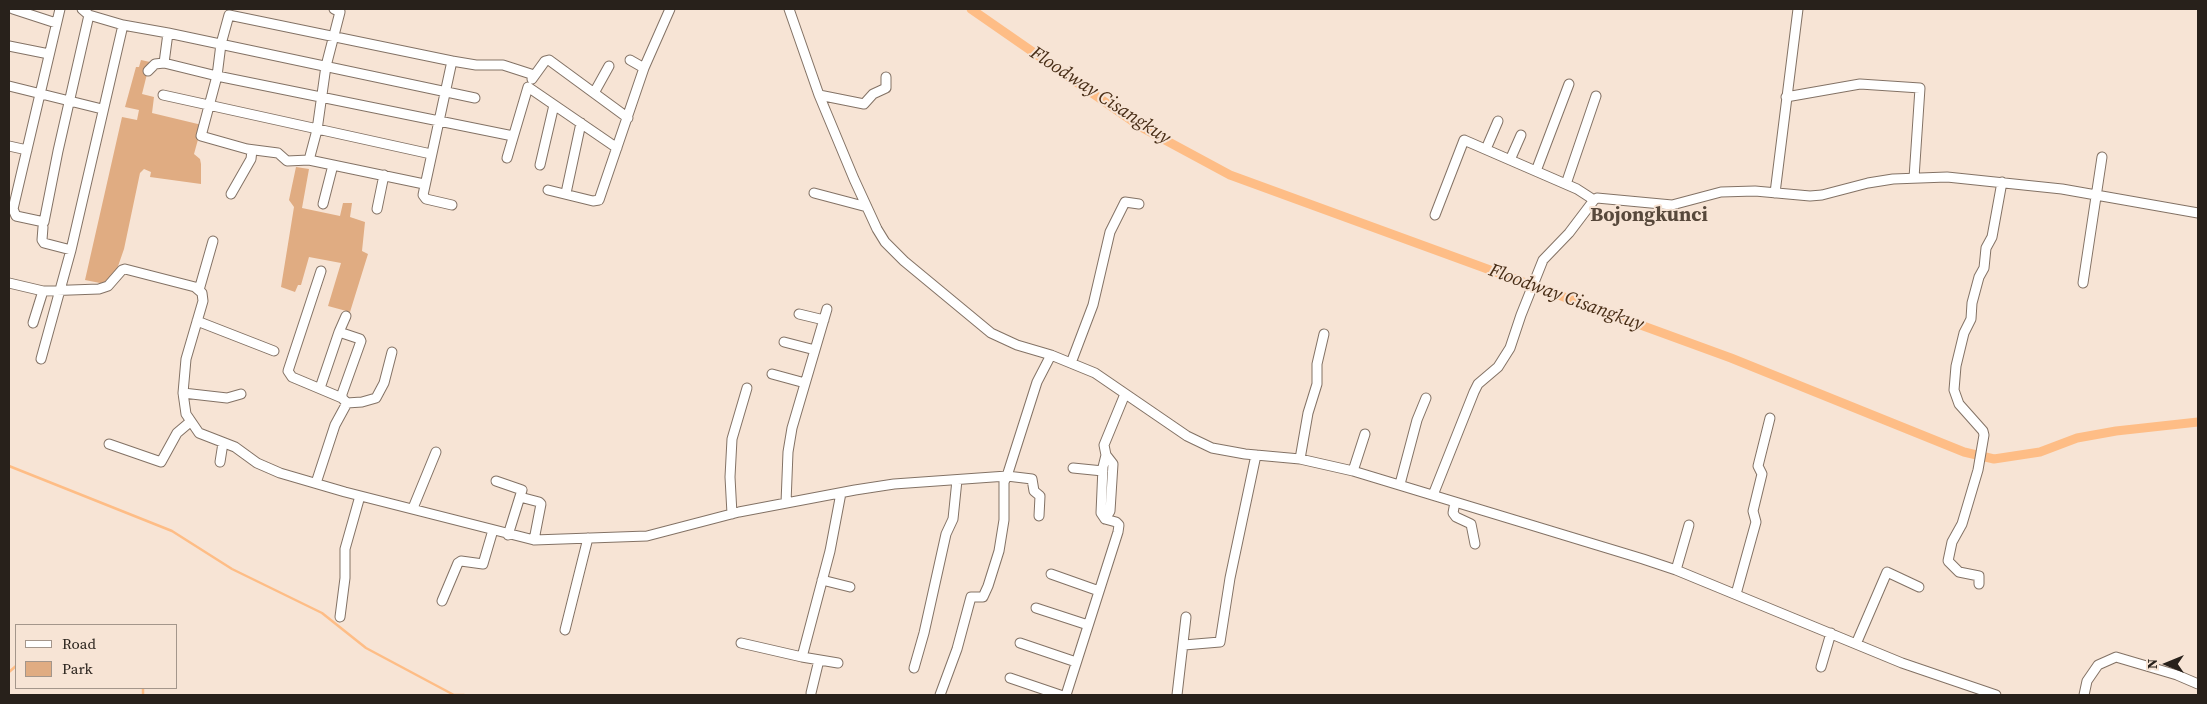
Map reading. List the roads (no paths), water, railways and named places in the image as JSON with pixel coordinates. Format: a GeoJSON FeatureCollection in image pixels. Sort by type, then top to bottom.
{"type":"FeatureCollection","features":[{"type":"Feature","properties":{"kind":"street"},"geometry":{"type":"LineString","coordinates":[[13,9],[56,23]]}},
{"type":"Feature","properties":{"kind":"street"},"geometry":{"type":"LineString","coordinates":[[60,9],[38,94],[13,211],[16,216],[44,222],[70,101],[86,12],[123,25],[475,98]]}},
{"type":"Feature","properties":{"kind":"street"},"geometry":{"type":"LineString","coordinates":[[310,160],[317,130],[326,66],[340,12],[334,9]]}},
{"type":"Feature","properties":{"kind":"street"},"geometry":{"type":"LineString","coordinates":[[548,190],[593,201],[599,200],[644,68],[670,9]]}},
{"type":"Feature","properties":{"kind":"street"},"geometry":{"type":"LineString","coordinates":[[790,9],[820,95],[877,229],[890,248],[918,274],[980,325],[1017,346],[1051,355],[1095,373],[1196,441],[1212,448],[1300,459],[1353,471],[1676,570],[1856,644],[1928,672],[1996,695]]}},
{"type":"Feature","properties":{"kind":"street"},"geometry":{"type":"LineString","coordinates":[[1775,193],[1798,9]]}},
{"type":"Feature","properties":{"kind":"street"},"geometry":{"type":"LineString","coordinates":[[424,184],[310,160],[287,161],[278,153],[252,150],[201,136],[217,76],[221,44],[229,16],[231,14],[452,61],[476,65],[503,65],[534,75]]}},
{"type":"Feature","properties":{"kind":"street"},"geometry":{"type":"LineString","coordinates":[[41,359],[71,250],[102,109],[123,25]]}},
{"type":"Feature","properties":{"kind":"street"},"geometry":{"type":"LineString","coordinates":[[164,63],[168,33]]}},
{"type":"Feature","properties":{"kind":"street"},"geometry":{"type":"LineString","coordinates":[[9,46],[49,54]]}},
{"type":"Feature","properties":{"kind":"street"},"geometry":{"type":"LineString","coordinates":[[507,158],[528,87],[534,75],[545,61],[549,60],[628,118]]}},
{"type":"Feature","properties":{"kind":"street"},"geometry":{"type":"LineString","coordinates":[[630,60],[644,68]]}},
{"type":"Feature","properties":{"kind":"street"},"geometry":{"type":"LineString","coordinates":[[452,61],[424,184],[424,198],[452,205]]}},
{"type":"Feature","properties":{"kind":"street"},"geometry":{"type":"LineString","coordinates":[[148,71],[155,64],[164,63],[217,76],[513,136]]}},
{"type":"Feature","properties":{"kind":"street"},"geometry":{"type":"LineString","coordinates":[[594,93],[609,66]]}},
{"type":"Feature","properties":{"kind":"street"},"geometry":{"type":"LineString","coordinates":[[820,95],[864,104],[873,94],[886,88],[886,77]]}},
{"type":"Feature","properties":{"kind":"street"},"geometry":{"type":"LineString","coordinates":[[1536,172],[1569,84]]}},
{"type":"Feature","properties":{"kind":"street"},"geometry":{"type":"LineString","coordinates":[[1786,97],[1860,84],[1920,88],[1914,178]]}},
{"type":"Feature","properties":{"kind":"street"},"geometry":{"type":"LineString","coordinates":[[9,86],[102,109]]}},
{"type":"Feature","properties":{"kind":"street"},"geometry":{"type":"LineString","coordinates":[[528,87],[617,148]]}},
{"type":"Feature","properties":{"kind":"street"},"geometry":{"type":"LineString","coordinates":[[163,95],[431,154]]}},
{"type":"Feature","properties":{"kind":"street"},"geometry":{"type":"LineString","coordinates":[[1566,184],[1596,96]]}},
{"type":"Feature","properties":{"kind":"street"},"geometry":{"type":"LineString","coordinates":[[540,165],[554,105]]}},
{"type":"Feature","properties":{"kind":"street"},"geometry":{"type":"LineString","coordinates":[[1486,150],[1498,120]]}},
{"type":"Feature","properties":{"kind":"street"},"geometry":{"type":"LineString","coordinates":[[566,193],[581,123]]}},
{"type":"Feature","properties":{"kind":"street"},"geometry":{"type":"LineString","coordinates":[[1510,160],[1521,135]]}},
{"type":"Feature","properties":{"kind":"street"},"geometry":{"type":"LineString","coordinates":[[1435,215],[1464,140],[1566,184],[1594,200],[1605,198],[1672,205],[1721,192],[1822,195],[1868,183],[1914,178],[1947,177],[2002,182],[2097,195],[2198,213]]}},
{"type":"Feature","properties":{"kind":"street"},"geometry":{"type":"LineString","coordinates":[[9,146],[26,150]]}},
{"type":"Feature","properties":{"kind":"street"},"geometry":{"type":"LineString","coordinates":[[231,194],[251,159],[252,150]]}},
{"type":"Feature","properties":{"kind":"street"},"geometry":{"type":"LineString","coordinates":[[2083,283],[2102,157]]}},
{"type":"Feature","properties":{"kind":"street"},"geometry":{"type":"LineString","coordinates":[[323,204],[333,165]]}},
{"type":"Feature","properties":{"kind":"street"},"geometry":{"type":"LineString","coordinates":[[377,209],[384,175]]}},
{"type":"Feature","properties":{"kind":"street"},"geometry":{"type":"LineString","coordinates":[[1979,584],[1980,576],[1959,572],[1948,561],[1952,542],[1962,524],[1978,470],[1983,431],[1959,404],[1954,390],[1956,366],[1964,333],[1971,319],[1972,303],[1979,277],[1984,268],[1986,248],[1992,240],[2002,182]]}},
{"type":"Feature","properties":{"kind":"street"},"geometry":{"type":"LineString","coordinates":[[814,193],[867,207]]}},
{"type":"Feature","properties":{"kind":"street"},"geometry":{"type":"LineString","coordinates":[[1433,494],[1478,384],[1498,367],[1510,348],[1543,260],[1569,233],[1594,200]]}},
{"type":"Feature","properties":{"kind":"street"},"geometry":{"type":"LineString","coordinates":[[1071,363],[1093,306],[1110,232],[1125,202],[1139,204]]}},
{"type":"Feature","properties":{"kind":"street"},"geometry":{"type":"LineString","coordinates":[[43,227],[42,240],[44,242],[71,250]]}},
{"type":"Feature","properties":{"kind":"street"},"geometry":{"type":"LineString","coordinates":[[213,241],[200,290],[203,301],[186,359],[183,392],[184,408],[190,422],[199,433],[235,447],[264,467],[360,496],[414,508],[508,535],[534,540],[636,537],[659,534],[732,514],[894,484],[1007,476],[1032,480],[1034,491],[1040,496],[1039,516]]}},
{"type":"Feature","properties":{"kind":"street"},"geometry":{"type":"LineString","coordinates":[[9,283],[43,291],[102,288],[108,286],[125,269],[195,287],[200,290]]}},
{"type":"Feature","properties":{"kind":"street"},"geometry":{"type":"LineString","coordinates":[[321,271],[288,371],[292,377],[344,400],[362,402],[376,398],[384,383],[392,352]]}},
{"type":"Feature","properties":{"kind":"street"},"geometry":{"type":"LineString","coordinates":[[33,323],[43,291]]}},
{"type":"Feature","properties":{"kind":"street"},"geometry":{"type":"LineString","coordinates":[[786,503],[788,452],[792,428],[827,309]]}},
{"type":"Feature","properties":{"kind":"street"},"geometry":{"type":"LineString","coordinates":[[799,314],[824,320]]}},
{"type":"Feature","properties":{"kind":"street"},"geometry":{"type":"LineString","coordinates":[[320,388],[346,316]]}},
{"type":"Feature","properties":{"kind":"street"},"geometry":{"type":"LineString","coordinates":[[197,321],[274,352]]}},
{"type":"Feature","properties":{"kind":"street"},"geometry":{"type":"LineString","coordinates":[[316,483],[344,400],[345,385],[361,341],[339,332]]}},
{"type":"Feature","properties":{"kind":"street"},"geometry":{"type":"LineString","coordinates":[[1300,459],[1308,413],[1317,384],[1316,364],[1324,334]]}},
{"type":"Feature","properties":{"kind":"street"},"geometry":{"type":"LineString","coordinates":[[784,342],[815,350]]}},
{"type":"Feature","properties":{"kind":"street"},"geometry":{"type":"LineString","coordinates":[[940,695],[957,649],[971,597],[983,597],[988,586],[999,548],[1004,520],[1004,482],[1037,382],[1051,355]]}},
{"type":"Feature","properties":{"kind":"street"},"geometry":{"type":"LineString","coordinates":[[772,374],[805,383]]}},
{"type":"Feature","properties":{"kind":"street"},"geometry":{"type":"LineString","coordinates":[[732,514],[730,477],[732,439],[747,388]]}},
{"type":"Feature","properties":{"kind":"street"},"geometry":{"type":"LineString","coordinates":[[183,392],[227,398],[241,394]]}},
{"type":"Feature","properties":{"kind":"street"},"geometry":{"type":"LineString","coordinates":[[1066,695],[1119,525],[1105,518],[1101,510],[1103,471],[1106,455],[1104,445],[1125,394]]}},
{"type":"Feature","properties":{"kind":"street"},"geometry":{"type":"LineString","coordinates":[[1400,484],[1417,420],[1426,398]]}},
{"type":"Feature","properties":{"kind":"street"},"geometry":{"type":"LineString","coordinates":[[1736,594],[1756,522],[1753,511],[1762,474],[1758,466],[1770,418]]}},
{"type":"Feature","properties":{"kind":"street"},"geometry":{"type":"LineString","coordinates":[[109,444],[161,462],[177,433],[190,422]]}},
{"type":"Feature","properties":{"kind":"street"},"geometry":{"type":"LineString","coordinates":[[1353,471],[1365,434]]}},
{"type":"Feature","properties":{"kind":"street"},"geometry":{"type":"LineString","coordinates":[[220,462],[223,442]]}},
{"type":"Feature","properties":{"kind":"street"},"geometry":{"type":"LineString","coordinates":[[414,508],[436,452]]}},
{"type":"Feature","properties":{"kind":"street"},"geometry":{"type":"LineString","coordinates":[[1105,518],[1110,511],[1113,464],[1106,455]]}},
{"type":"Feature","properties":{"kind":"street"},"geometry":{"type":"LineString","coordinates":[[1184,645],[1220,642],[1230,578],[1256,455]]}},
{"type":"Feature","properties":{"kind":"street"},"geometry":{"type":"LineString","coordinates":[[1073,468],[1103,471]]}},
{"type":"Feature","properties":{"kind":"street"},"geometry":{"type":"LineString","coordinates":[[914,668],[924,633],[946,534],[952,524],[957,480]]}},
{"type":"Feature","properties":{"kind":"street"},"geometry":{"type":"LineString","coordinates":[[496,481],[520,488],[522,492],[508,535]]}},
{"type":"Feature","properties":{"kind":"street"},"geometry":{"type":"LineString","coordinates":[[802,657],[830,551],[841,493]]}},
{"type":"Feature","properties":{"kind":"street"},"geometry":{"type":"LineString","coordinates":[[340,616],[345,578],[345,550],[360,496]]}},
{"type":"Feature","properties":{"kind":"street"},"geometry":{"type":"LineString","coordinates":[[520,497],[541,504],[534,540]]}},
{"type":"Feature","properties":{"kind":"street"},"geometry":{"type":"LineString","coordinates":[[1455,502],[1453,513],[1456,517],[1471,524],[1475,544]]}},
{"type":"Feature","properties":{"kind":"street"},"geometry":{"type":"LineString","coordinates":[[1676,570],[1690,525]]}},
{"type":"Feature","properties":{"kind":"street"},"geometry":{"type":"LineString","coordinates":[[442,602],[458,563],[484,564],[492,530]]}},
{"type":"Feature","properties":{"kind":"street"},"geometry":{"type":"LineString","coordinates":[[565,630],[588,538]]}},
{"type":"Feature","properties":{"kind":"street"},"geometry":{"type":"LineString","coordinates":[[1856,644],[1887,572],[1919,587]]}},
{"type":"Feature","properties":{"kind":"street"},"geometry":{"type":"LineString","coordinates":[[1051,574],[1099,591]]}},
{"type":"Feature","properties":{"kind":"street"},"geometry":{"type":"LineString","coordinates":[[822,580],[850,587]]}},
{"type":"Feature","properties":{"kind":"street"},"geometry":{"type":"LineString","coordinates":[[1036,608],[1088,625]]}},
{"type":"Feature","properties":{"kind":"street"},"geometry":{"type":"LineString","coordinates":[[1177,695],[1186,617]]}},
{"type":"Feature","properties":{"kind":"street"},"geometry":{"type":"LineString","coordinates":[[1821,667],[1831,633]]}},
{"type":"Feature","properties":{"kind":"street"},"geometry":{"type":"LineString","coordinates":[[741,643],[838,663]]}},
{"type":"Feature","properties":{"kind":"street"},"geometry":{"type":"LineString","coordinates":[[1020,643],[1076,662]]}},
{"type":"Feature","properties":{"kind":"street"},"geometry":{"type":"LineString","coordinates":[[2084,695],[2086,681],[2098,665],[2112,658],[2177,674],[2198,684]]}},
{"type":"Feature","properties":{"kind":"street"},"geometry":{"type":"LineString","coordinates":[[811,693],[819,660]]}},
{"type":"Feature","properties":{"kind":"street"},"geometry":{"type":"LineString","coordinates":[[1010,678],[1060,695]]}},
{"type":"Feature","properties":{"kind":"waterway","name":"Floodway Cisangkuy"},"geometry":{"type":"LineString","coordinates":[[971,9],[1141,127],[1230,175],[1731,358],[1964,452],[1994,459],[2040,452],[2077,438],[2116,431],[2198,422]]}},
{"type":"Feature","properties":{"kind":"waterway"},"geometry":{"type":"LineString","coordinates":[[9,466],[172,531],[232,569],[322,613],[366,648],[454,695],[464,695]]}},
{"type":"Feature","properties":{"kind":"waterway"},"geometry":{"type":"LineString","coordinates":[[9,672],[15,667]]}},
{"type":"Feature","properties":{"kind":"waterway"},"geometry":{"type":"LineString","coordinates":[[143,689],[143,695]]}},
{"type":"Feature","properties":{"kind":"district","name":"Bojongkunci"},"geometry":{"type":"Point","coordinates":[1649,216]}}]}
